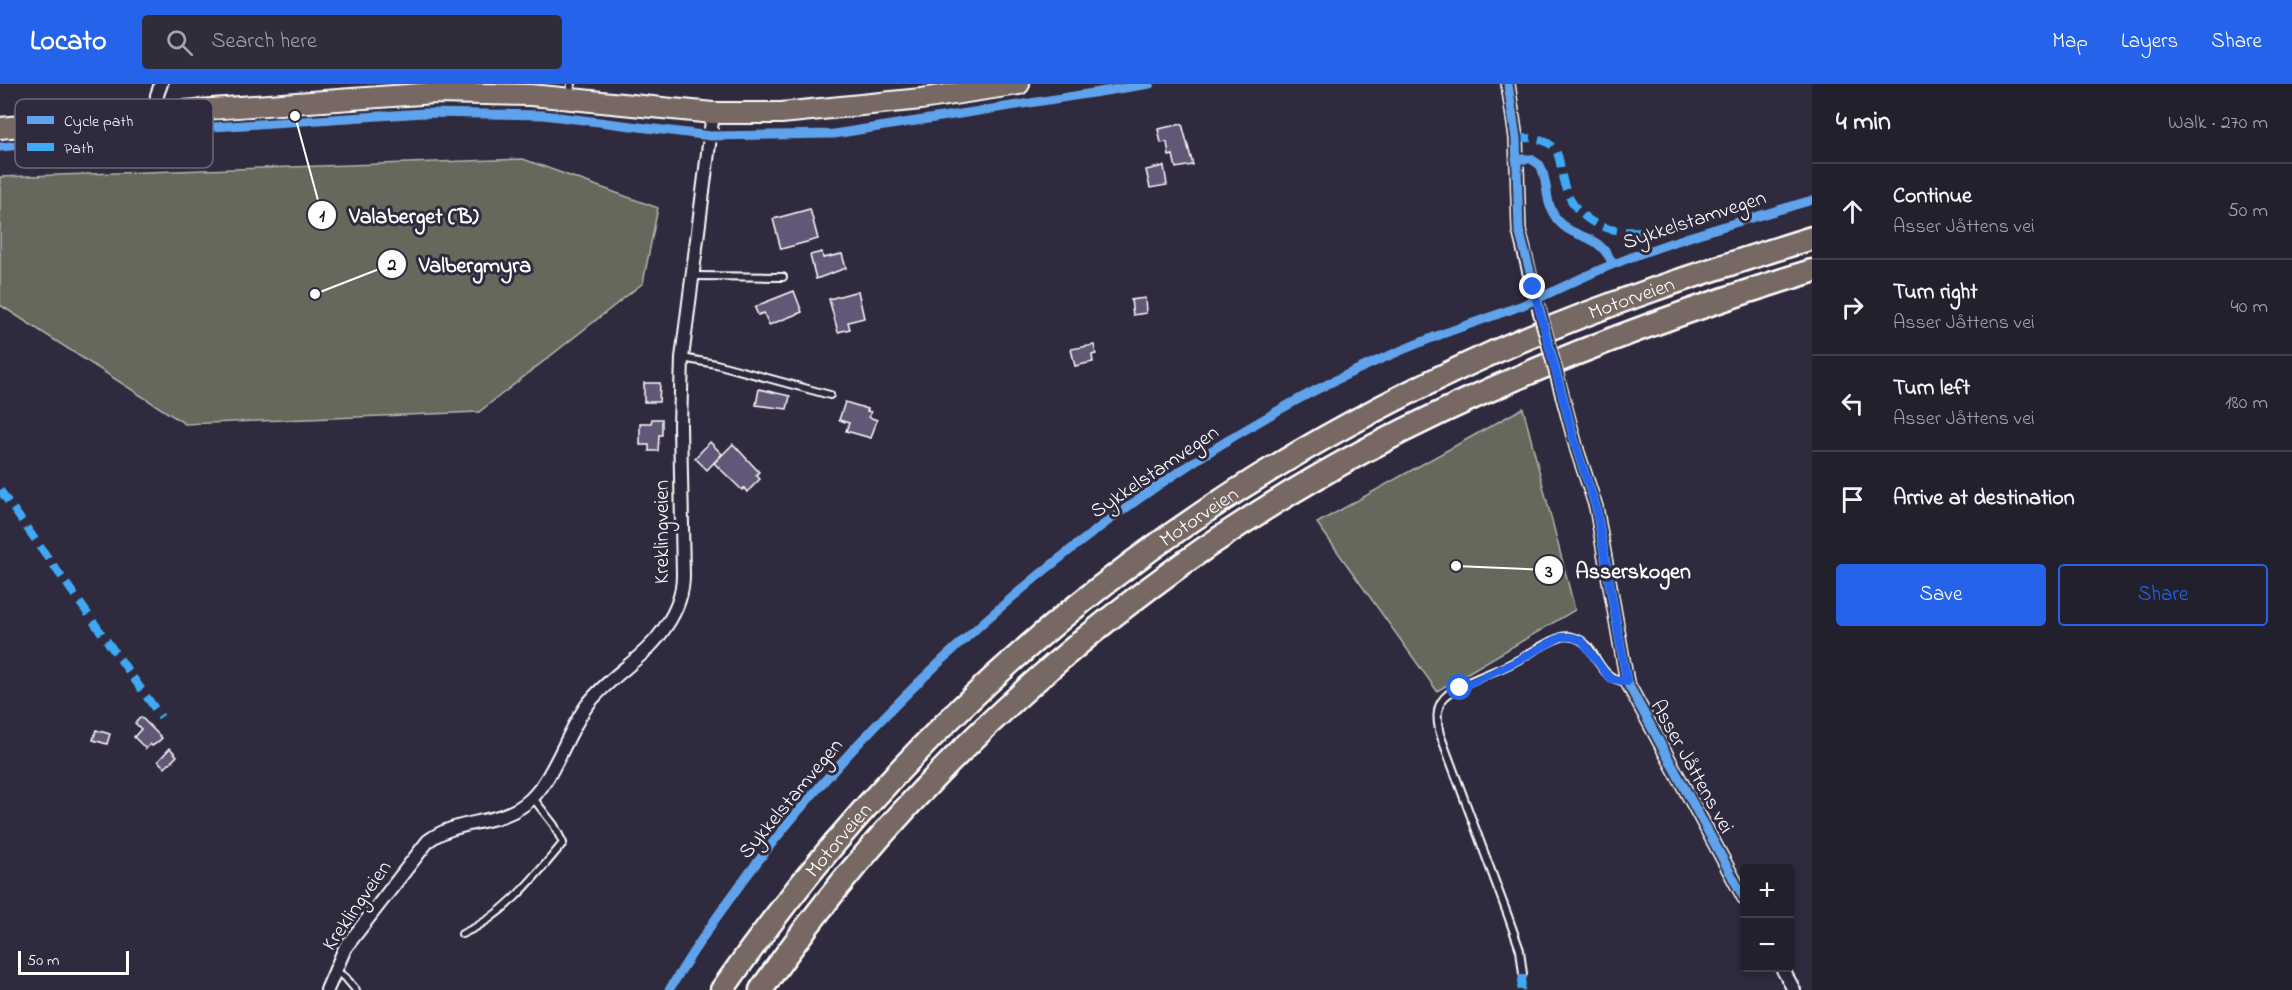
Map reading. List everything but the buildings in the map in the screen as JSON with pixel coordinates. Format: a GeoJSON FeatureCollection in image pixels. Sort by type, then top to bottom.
{"type":"FeatureCollection","features":[{"type":"Feature","properties":{"kind":"highway","name":"Motorveien"},"geometry":{"type":"LineString","coordinates":[[722,990],[783,907],[843,832],[946,722],[1000,670],[1082,600],[1211,505],[1349,423],[1499,350],[1604,308],[1701,273],[1812,238]]}},
{"type":"Feature","properties":{"kind":"highway","name":"Motorveien"},"geometry":{"type":"LineString","coordinates":[[761,990],[809,924],[860,861],[910,805],[983,730],[1106,623],[1232,531],[1320,476],[1481,393],[1619,336],[1812,271]]}},
{"type":"Feature","properties":{"kind":"main road"},"geometry":{"type":"LineString","coordinates":[[213,109],[435,93],[531,95],[571,91],[713,113],[781,113],[921,99],[1019,84]]}},
{"type":"Feature","properties":{"kind":"main road"},"geometry":{"type":"LineString","coordinates":[[0,128],[15,127]]}},
{"type":"Feature","properties":{"kind":"street"},"geometry":{"type":"LineString","coordinates":[[157,99],[161,84]]}},
{"type":"Feature","properties":{"kind":"street","name":"Asser Jåttens vei"},"geometry":{"type":"LineString","coordinates":[[1508,84],[1516,138],[1519,230],[1577,450],[1596,507],[1627,682],[1740,891]]}},
{"type":"Feature","properties":{"kind":"street","name":"Kreklingveien"},"geometry":{"type":"LineString","coordinates":[[327,990],[345,948],[428,841],[442,832],[506,815],[533,798],[588,705],[654,643],[668,624],[682,594],[680,425],[682,358],[713,113]]}},
{"type":"Feature","properties":{"kind":"street"},"geometry":{"type":"LineString","coordinates":[[1784,972],[1794,990]]}},
{"type":"Feature","properties":{"kind":"lane"},"geometry":{"type":"LineString","coordinates":[[693,276],[783,277]]}},
{"type":"Feature","properties":{"kind":"lane"},"geometry":{"type":"LineString","coordinates":[[682,358],[716,364],[830,395]]}},
{"type":"Feature","properties":{"kind":"lane","name":"Asser Jåttens vei"},"geometry":{"type":"LineString","coordinates":[[1523,974],[1520,950],[1508,915],[1440,734],[1437,721],[1438,710],[1442,701],[1452,693],[1561,637],[1572,637],[1582,641],[1611,679],[1627,682]]}},
{"type":"Feature","properties":{"kind":"lane"},"geometry":{"type":"LineString","coordinates":[[462,934],[488,921],[505,907],[563,843],[554,825],[533,798]]}},
{"type":"Feature","properties":{"kind":"lane","name":"Kreklingveien"},"geometry":{"type":"LineString","coordinates":[[334,970],[345,977],[356,990]]}},
{"type":"Feature","properties":{"kind":"shaded area"},"geometry":{"type":"Polygon","coordinates":[[[523,159],[658,208],[643,283],[479,412],[185,424],[0,305],[0,177],[523,159]]]}},
{"type":"Feature","properties":{"kind":"shaded area"},"geometry":{"type":"Polygon","coordinates":[[[1523,408],[1575,610],[1437,691],[1317,523],[1523,408]]]}},
{"type":"Feature","properties":{"kind":"marked path"},"geometry":{"type":"LineString","coordinates":[[1516,138],[1539,139],[1554,148],[1568,194],[1575,206],[1594,223],[1619,231],[1648,230]]}},
{"type":"Feature","properties":{"kind":"marked path"},"geometry":{"type":"LineString","coordinates":[[0,490],[161,717]]}},
{"type":"Feature","properties":{"kind":"marked path"},"geometry":{"type":"LineString","coordinates":[[1521,990],[1523,974]]}},
{"type":"Feature","properties":{"kind":"cycle path"},"geometry":{"type":"LineString","coordinates":[[213,127],[424,113],[543,115],[711,136],[834,134],[1150,84]]}},
{"type":"Feature","properties":{"kind":"cycle path"},"geometry":{"type":"LineString","coordinates":[[1508,84],[1516,138],[1519,230],[1577,450],[1596,507],[1627,682],[1740,891]]}},
{"type":"Feature","properties":{"kind":"cycle path"},"geometry":{"type":"LineString","coordinates":[[0,147],[15,146]]}},
{"type":"Feature","properties":{"kind":"cycle path"},"geometry":{"type":"LineString","coordinates":[[1516,159],[1531,159],[1540,165],[1552,212],[1556,218],[1570,230],[1599,245],[1613,264]]}},
{"type":"Feature","properties":{"kind":"cycle path","name":"Sykkelstamvegen"},"geometry":{"type":"LineString","coordinates":[[669,990],[727,902],[794,817],[868,734],[947,656],[1031,582],[1118,514],[1208,453],[1299,399],[1369,364],[1442,334],[1523,305],[1638,255],[1812,200]]}},
{"type":"Feature","properties":{"kind":"place","name":"Valaberget (B)"},"geometry":{"type":"Point","coordinates":[295,116]}},
{"type":"Feature","properties":{"kind":"place","name":"Valbergmyra"},"geometry":{"type":"Point","coordinates":[315,294]}},
{"type":"Feature","properties":{"kind":"place","name":"Asserskogen"},"geometry":{"type":"Point","coordinates":[1456,566]}},
{"type":"Feature","properties":{"kind":"route"},"geometry":{"type":"LineString","coordinates":[[1460,688],[1492,674],[1561,637],[1572,637],[1582,641],[1611,679],[1627,682],[1596,507],[1577,450],[1533,287]]}}]}
